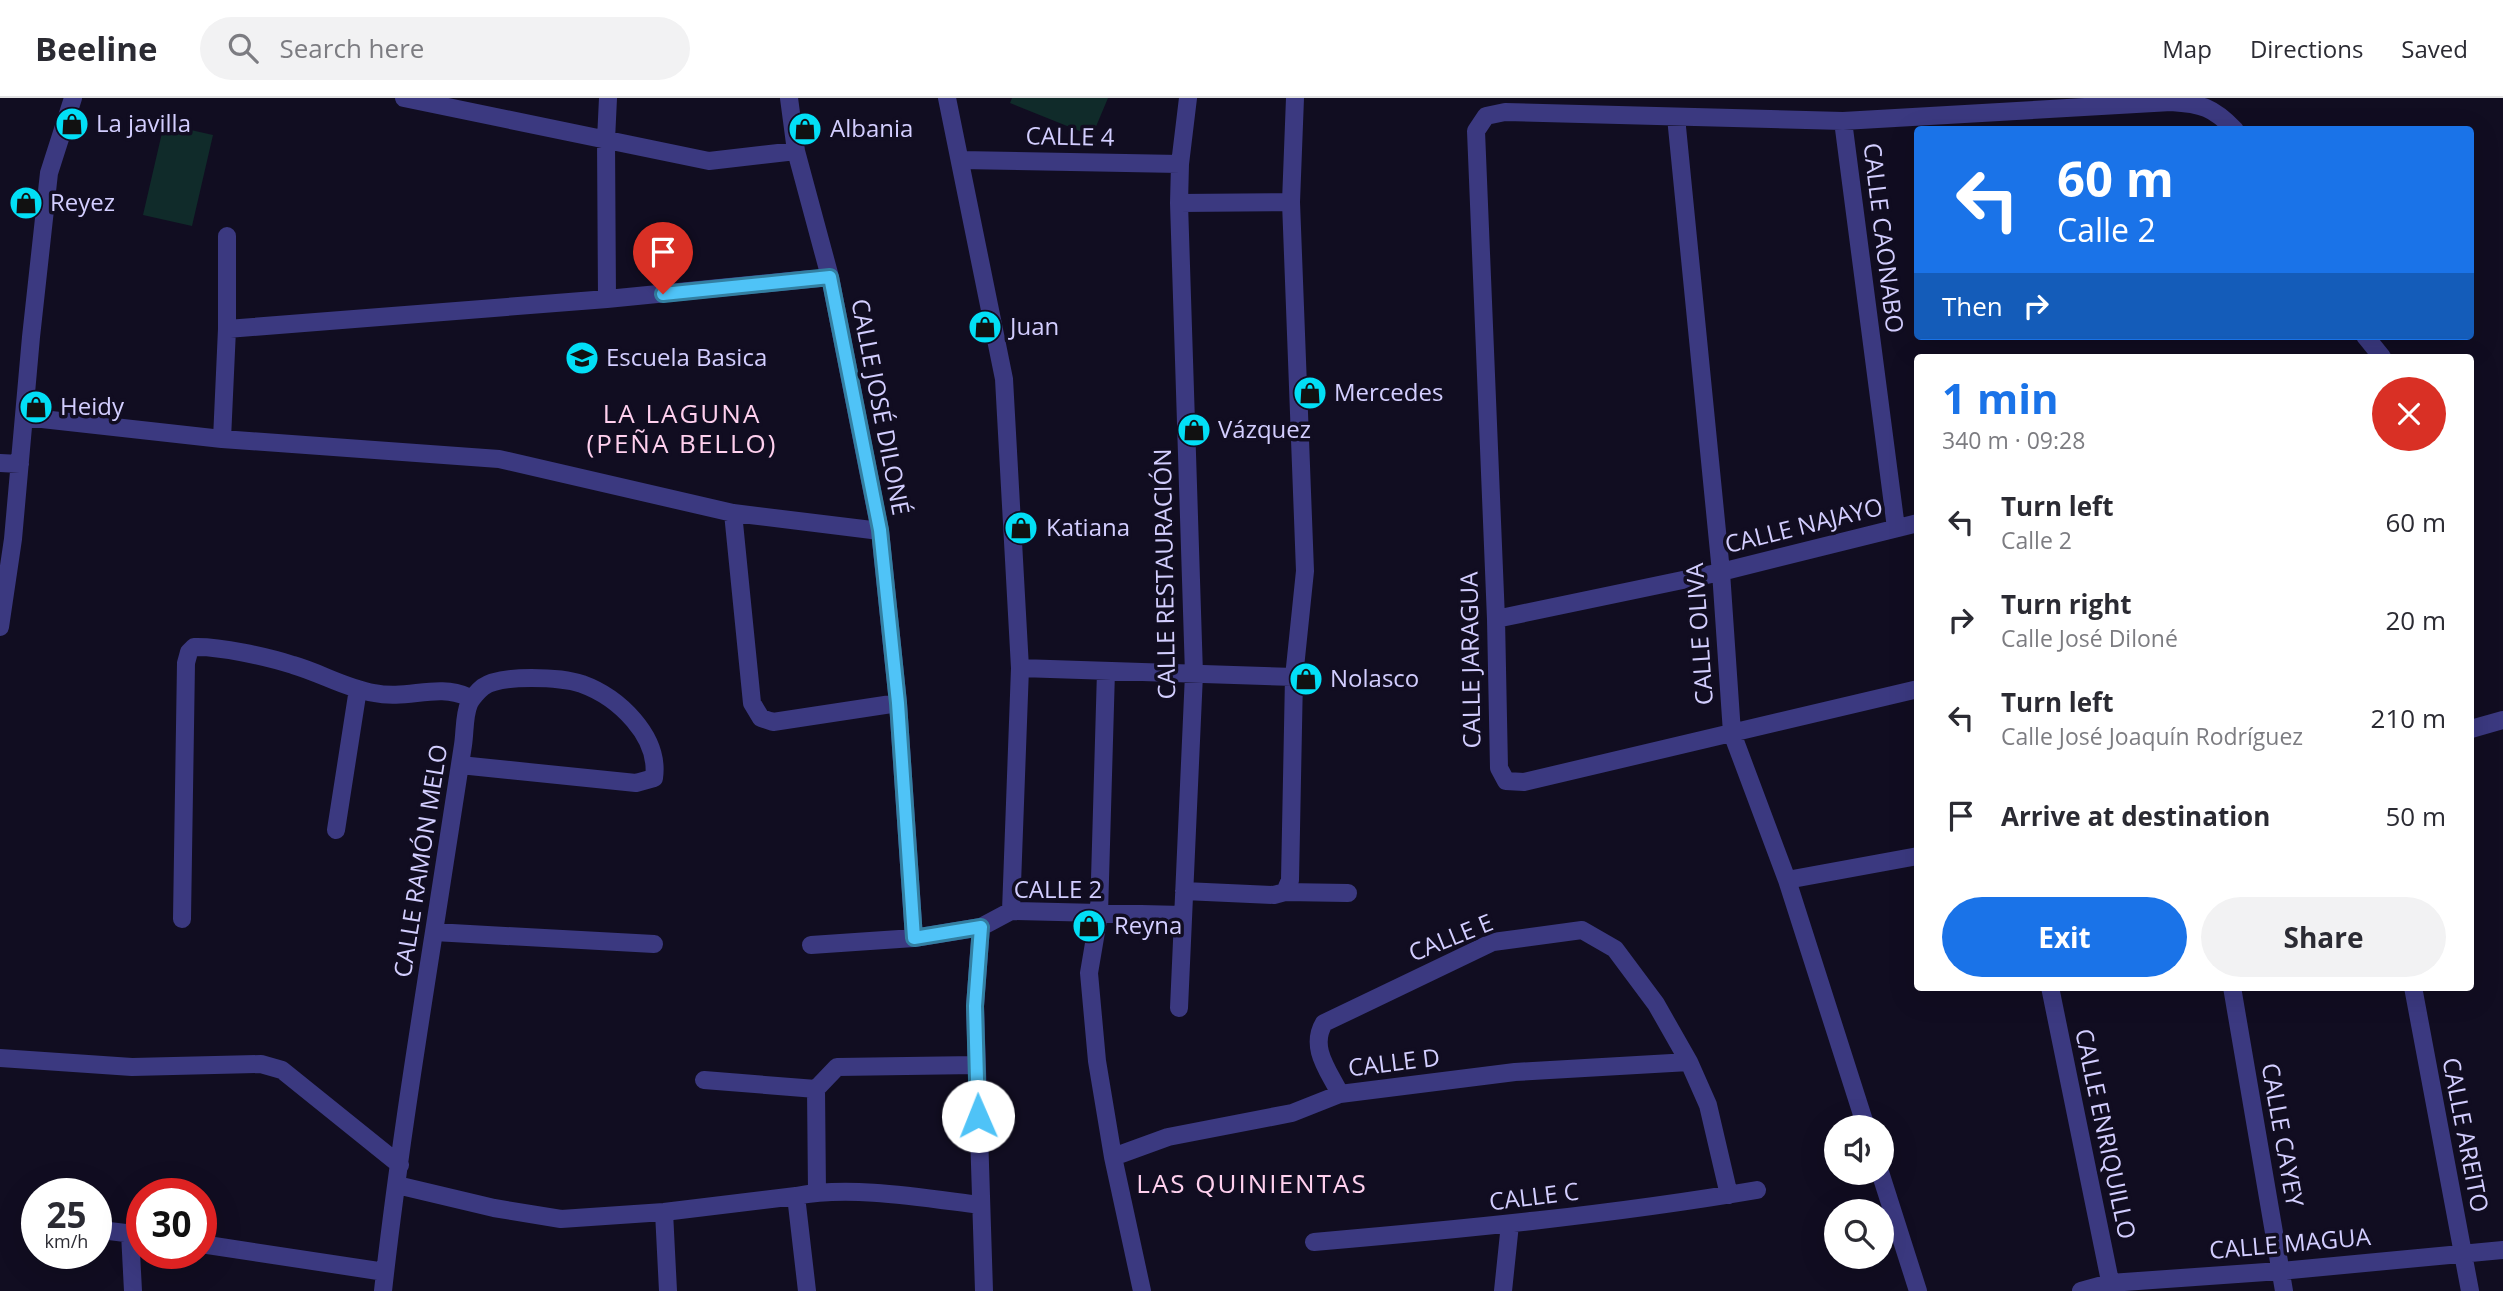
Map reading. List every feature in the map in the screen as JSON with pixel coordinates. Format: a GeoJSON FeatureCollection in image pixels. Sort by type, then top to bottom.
{"type":"FeatureCollection","features":[{"type":"Feature","properties":{"kind":"street"},"geometry":{"type":"LineString","coordinates":[[0,627],[13,539],[49,173],[73,98]]}},
{"type":"Feature","properties":{"kind":"street"},"geometry":{"type":"LineString","coordinates":[[404,98],[709,161],[796,151]]}},
{"type":"Feature","properties":{"kind":"street"},"geometry":{"type":"LineString","coordinates":[[607,299],[608,98]]}},
{"type":"Feature","properties":{"kind":"street","name":"CALLE JOSÉ DILONÉ"},"geometry":{"type":"LineString","coordinates":[[789,98],[796,151],[830,277],[880,530],[898,703],[914,938]]}},
{"type":"Feature","properties":{"kind":"street"},"geometry":{"type":"LineString","coordinates":[[947,98],[1004,379],[1020,668],[1011,911]]}},
{"type":"Feature","properties":{"kind":"street","name":"CALLE RESTAURACIÓN"},"geometry":{"type":"LineString","coordinates":[[1179,1008],[1194,674],[1179,203],[1180,164],[1188,98]]}},
{"type":"Feature","properties":{"kind":"street"},"geometry":{"type":"LineString","coordinates":[[1285,892],[1290,880],[1294,677],[1305,571],[1291,202],[1296,98]]}},
{"type":"Feature","properties":{"kind":"street"},"geometry":{"type":"LineString","coordinates":[[1676,117],[1843,121],[2171,102],[2200,104],[2224,118],[2231,126]]}},
{"type":"Feature","properties":{"kind":"street","name":"CALLE JARAGUA"},"geometry":{"type":"LineString","coordinates":[[1676,117],[1505,112],[1486,117],[1476,131],[1496,620],[1499,768],[1506,781],[1524,782],[1914,690]]}},
{"type":"Feature","properties":{"kind":"street","name":"CALLE OLIVA"},"geometry":{"type":"LineString","coordinates":[[1676,117],[1721,572],[1732,733],[1787,880],[1862,1115]]}},
{"type":"Feature","properties":{"kind":"street","name":"CALLE CAONABO"},"geometry":{"type":"LineString","coordinates":[[1843,121],[1896,528]]}},
{"type":"Feature","properties":{"kind":"street","name":"CALLE 4"},"geometry":{"type":"LineString","coordinates":[[960,160],[1180,164]]}},
{"type":"Feature","properties":{"kind":"street"},"geometry":{"type":"LineString","coordinates":[[1179,203],[1291,202]]}},
{"type":"Feature","properties":{"kind":"street"},"geometry":{"type":"LineString","coordinates":[[222,439],[227,329],[227,236]]}},
{"type":"Feature","properties":{"kind":"street"},"geometry":{"type":"LineString","coordinates":[[227,329],[607,299],[830,277]]}},
{"type":"Feature","properties":{"kind":"street"},"geometry":{"type":"LineString","coordinates":[[2368,340],[2380,354]]}},
{"type":"Feature","properties":{"kind":"street"},"geometry":{"type":"LineString","coordinates":[[24,417],[222,439],[499,459],[733,513],[880,530]]}},
{"type":"Feature","properties":{"kind":"street"},"geometry":{"type":"LineString","coordinates":[[0,463],[20,464]]}},
{"type":"Feature","properties":{"kind":"street"},"geometry":{"type":"LineString","coordinates":[[733,513],[752,703],[761,718],[774,722],[898,703]]}},
{"type":"Feature","properties":{"kind":"street","name":"CALLE NAJAYO"},"geometry":{"type":"LineString","coordinates":[[1496,620],[1721,572],[1914,524]]}},
{"type":"Feature","properties":{"kind":"street"},"geometry":{"type":"LineString","coordinates":[[182,919],[186,663],[194,646],[293,664],[358,689],[391,696],[447,690],[468,697],[469,703]]}},
{"type":"Feature","properties":{"kind":"street"},"geometry":{"type":"LineString","coordinates":[[1020,668],[1294,677]]}},
{"type":"Feature","properties":{"kind":"street"},"geometry":{"type":"LineString","coordinates":[[1106,671],[1099,915],[1089,973],[1097,1061],[1113,1157],[1142,1291]]}},
{"type":"Feature","properties":{"kind":"street"},"geometry":{"type":"LineString","coordinates":[[460,765],[636,783],[654,778],[656,766],[641,728],[606,695],[580,684],[554,679],[501,681],[482,687],[469,703]]}},
{"type":"Feature","properties":{"kind":"street"},"geometry":{"type":"LineString","coordinates":[[336,830],[358,689]]}},
{"type":"Feature","properties":{"kind":"street","name":"CALLE RAMÓN MELO"},"geometry":{"type":"LineString","coordinates":[[383,1291],[469,703]]}},
{"type":"Feature","properties":{"kind":"street"},"geometry":{"type":"LineString","coordinates":[[2474,728],[2503,720]]}},
{"type":"Feature","properties":{"kind":"street"},"geometry":{"type":"LineString","coordinates":[[1787,880],[1914,857]]}},
{"type":"Feature","properties":{"kind":"street"},"geometry":{"type":"LineString","coordinates":[[1184,891],[1274,895],[1285,892],[1348,893]]}},
{"type":"Feature","properties":{"kind":"street","name":"CALLE 2"},"geometry":{"type":"LineString","coordinates":[[811,946],[914,938],[981,927],[1011,911],[1183,915]]}},
{"type":"Feature","properties":{"kind":"street"},"geometry":{"type":"LineString","coordinates":[[981,927],[975,1006],[984,1291]]}},
{"type":"Feature","properties":{"kind":"street","name":"CALLE E"},"geometry":{"type":"LineString","coordinates":[[1340,1094],[1317,1046],[1318,1033],[1324,1023],[1493,942],[1582,930],[1615,948],[1656,1004],[1689,1062],[1708,1105],[1729,1195]]}},
{"type":"Feature","properties":{"kind":"street"},"geometry":{"type":"LineString","coordinates":[[434,932],[654,944]]}},
{"type":"Feature","properties":{"kind":"street","name":"CALLE ENRIQUILLO"},"geometry":{"type":"LineString","coordinates":[[2051,991],[2111,1287]]}},
{"type":"Feature","properties":{"kind":"street","name":"CALLE CAYEY"},"geometry":{"type":"LineString","coordinates":[[2232,991],[2284,1291]]}},
{"type":"Feature","properties":{"kind":"street","name":"CALLE AREITO"},"geometry":{"type":"LineString","coordinates":[[2414,991],[2470,1291]]}},
{"type":"Feature","properties":{"kind":"street"},"geometry":{"type":"LineString","coordinates":[[0,1058],[132,1067],[272,1066],[282,1070],[400,1165]]}},
{"type":"Feature","properties":{"kind":"street","name":"CALLE D"},"geometry":{"type":"LineString","coordinates":[[1113,1157],[1168,1137],[1292,1113],[1340,1094],[1515,1072],[1689,1062]]}},
{"type":"Feature","properties":{"kind":"street"},"geometry":{"type":"LineString","coordinates":[[817,1192],[816,1088],[837,1067],[976,1065]]}},
{"type":"Feature","properties":{"kind":"street"},"geometry":{"type":"LineString","coordinates":[[704,1080],[816,1088]]}},
{"type":"Feature","properties":{"kind":"street"},"geometry":{"type":"LineString","coordinates":[[397,1185],[494,1208],[561,1219],[664,1212],[817,1192],[900,1195],[980,1205]]}},
{"type":"Feature","properties":{"kind":"street"},"geometry":{"type":"LineString","coordinates":[[1885,1185],[1918,1291]]}},
{"type":"Feature","properties":{"kind":"street","name":"CALLE C"},"geometry":{"type":"LineString","coordinates":[[1314,1242],[1607,1213],[1757,1190]]}},
{"type":"Feature","properties":{"kind":"street"},"geometry":{"type":"LineString","coordinates":[[796,1196],[807,1291]]}},
{"type":"Feature","properties":{"kind":"street"},"geometry":{"type":"LineString","coordinates":[[664,1212],[668,1291]]}},
{"type":"Feature","properties":{"kind":"street"},"geometry":{"type":"LineString","coordinates":[[1503,1291],[1510,1224]]}},
{"type":"Feature","properties":{"kind":"street"},"geometry":{"type":"LineString","coordinates":[[217,1246],[385,1272]]}},
{"type":"Feature","properties":{"kind":"street","name":"CALLE MAGUA"},"geometry":{"type":"LineString","coordinates":[[2081,1291],[2503,1250]]}},
{"type":"Feature","properties":{"kind":"street"},"geometry":{"type":"LineString","coordinates":[[133,1291],[134,1269]]}},
{"type":"Feature","properties":{"kind":"green space"},"geometry":{"type":"Polygon","coordinates":[[[1012,98],[1108,98],[1092,136],[1010,103],[1012,98]]]}},
{"type":"Feature","properties":{"kind":"green space"},"geometry":{"type":"Polygon","coordinates":[[[164,124],[213,135],[192,226],[143,215],[164,124]]]}},
{"type":"Feature","properties":{"kind":"place","name":"La javilla"},"geometry":{"type":"Point","coordinates":[72,124]}},
{"type":"Feature","properties":{"kind":"place","name":"Albania"},"geometry":{"type":"Point","coordinates":[805,129]}},
{"type":"Feature","properties":{"kind":"place","name":"Reyez"},"geometry":{"type":"Point","coordinates":[26,203]}},
{"type":"Feature","properties":{"kind":"place","name":"Juan"},"geometry":{"type":"Point","coordinates":[985,327]}},
{"type":"Feature","properties":{"kind":"place","name":"Escuela Basica"},"geometry":{"type":"Point","coordinates":[582,358]}},
{"type":"Feature","properties":{"kind":"place","name":"Mercedes"},"geometry":{"type":"Point","coordinates":[1310,393]}},
{"type":"Feature","properties":{"kind":"place","name":"Heidy"},"geometry":{"type":"Point","coordinates":[36,407]}},
{"type":"Feature","properties":{"kind":"place","name":"Vázquez"},"geometry":{"type":"Point","coordinates":[1194,430]}},
{"type":"Feature","properties":{"kind":"place","name":"Katiana"},"geometry":{"type":"Point","coordinates":[1021,528]}},
{"type":"Feature","properties":{"kind":"place","name":"Nolasco"},"geometry":{"type":"Point","coordinates":[1306,679]}},
{"type":"Feature","properties":{"kind":"place","name":"Reyna"},"geometry":{"type":"Point","coordinates":[1089,926]}},
{"type":"Feature","properties":{"kind":"district","name":"LA LAGUNA (PEÑA BELLO)"},"geometry":{"type":"Point","coordinates":[682,429]}},
{"type":"Feature","properties":{"kind":"district","name":"LAS QUINIENTAS"},"geometry":{"type":"Point","coordinates":[1252,1184]}},
{"type":"Feature","properties":{"kind":"route"},"geometry":{"type":"LineString","coordinates":[[663,294],[830,277],[880,530],[898,703],[914,938],[981,927],[975,1006],[978,1116]]}}]}
